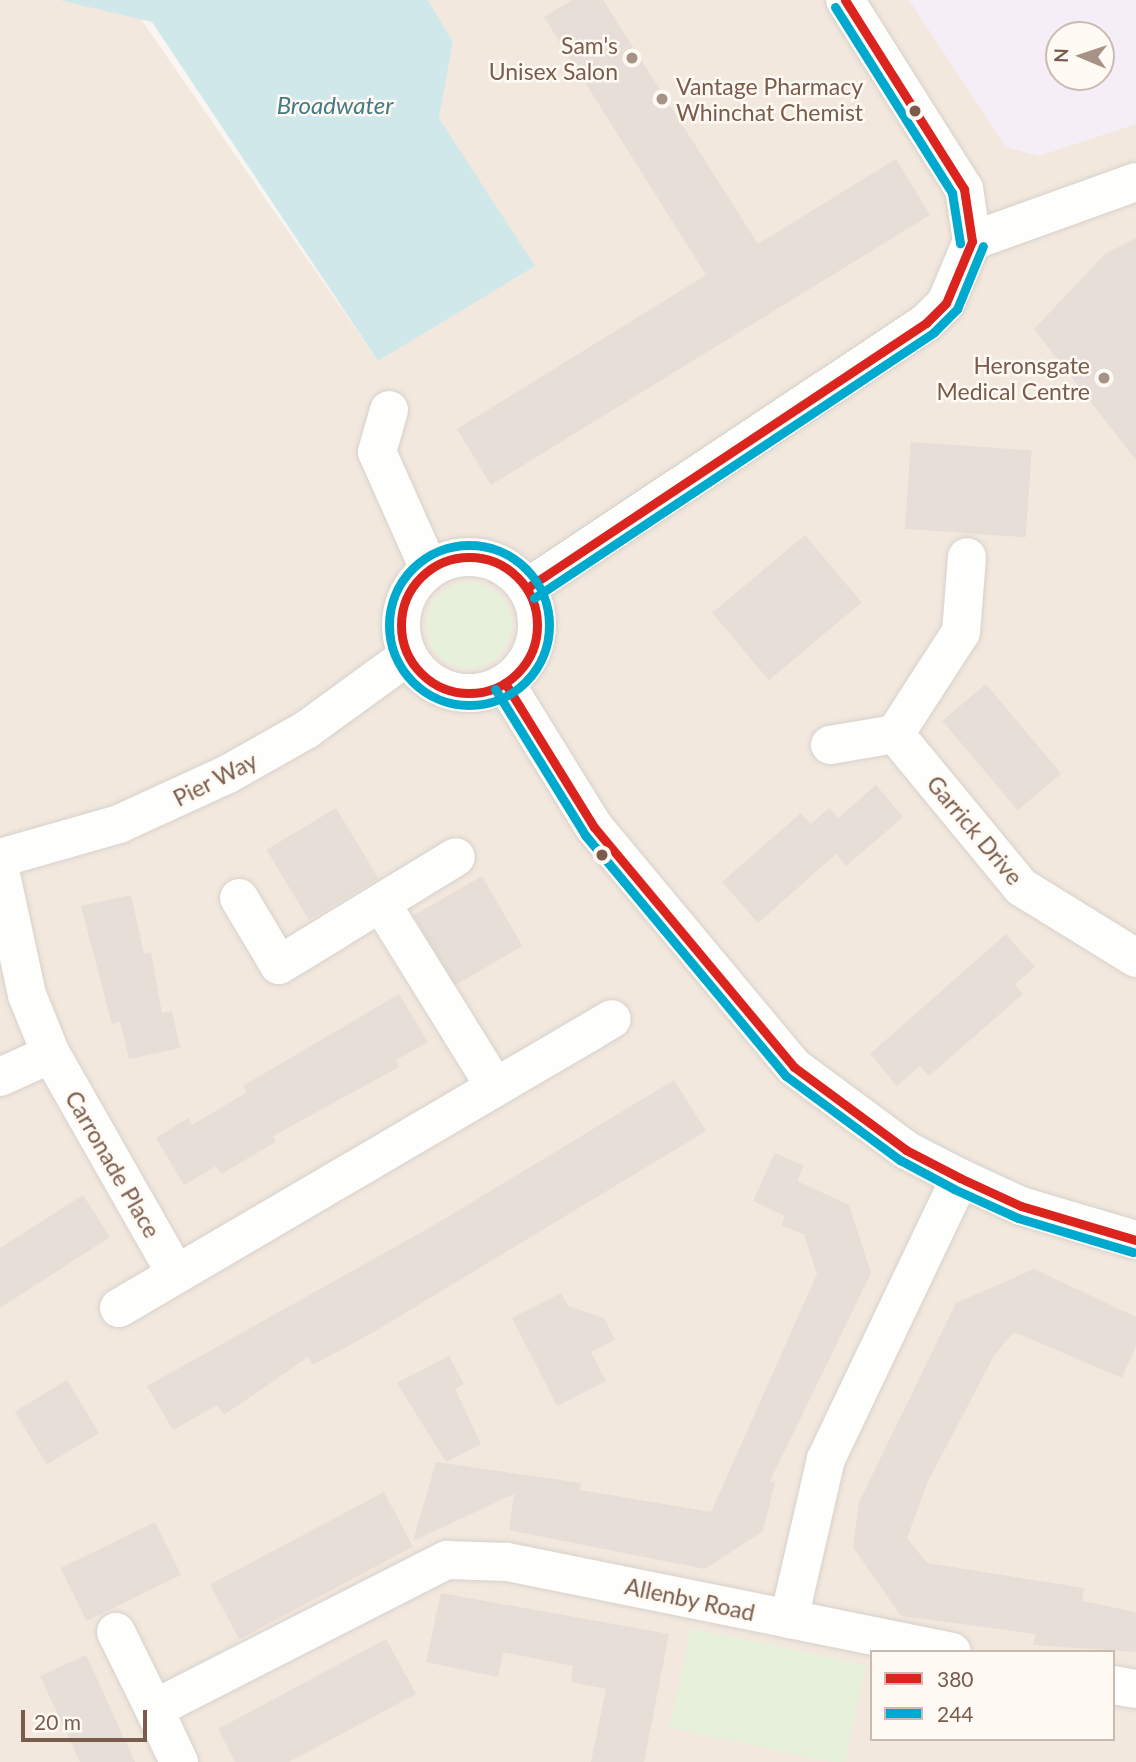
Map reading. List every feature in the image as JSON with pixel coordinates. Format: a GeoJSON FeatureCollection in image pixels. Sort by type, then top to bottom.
{"type":"FeatureCollection","features":[{"type":"Feature","properties":{"kind":"street"},"geometry":{"type":"LineString","coordinates":[[527,588],[926,323],[946,303],[972,241],[964,189],[845,0]]}},
{"type":"Feature","properties":{"kind":"street"},"geometry":{"type":"LineString","coordinates":[[972,241],[1136,182]]}},
{"type":"Feature","properties":{"kind":"street"},"geometry":{"type":"LineString","coordinates":[[388,410],[377,452],[429,569]]}},
{"type":"Feature","properties":{"kind":"street"},"geometry":{"type":"LineString","coordinates":[[830,745],[895,734],[961,632],[967,557]]}},
{"type":"Feature","properties":{"kind":"street"},"geometry":{"type":"LineString","coordinates":[[449,559],[493,560],[527,588],[535,608],[533,650],[505,683],[461,693],[440,687],[408,656],[403,608],[429,569],[449,559]]}},
{"type":"Feature","properties":{"kind":"street","name":"Pier Way"},"geometry":{"type":"LineString","coordinates":[[0,858],[118,824],[217,779],[306,730],[408,656]]}},
{"type":"Feature","properties":{"kind":"street"},"geometry":{"type":"LineString","coordinates":[[505,683],[594,827],[738,1007],[794,1067],[855,1116],[960,1178],[1021,1206],[1136,1240]]}},
{"type":"Feature","properties":{"kind":"street","name":"Garrick Drive"},"geometry":{"type":"LineString","coordinates":[[895,734],[1021,887],[1136,958]]}},
{"type":"Feature","properties":{"kind":"street"},"geometry":{"type":"LineString","coordinates":[[239,898],[279,965],[456,858]]}},
{"type":"Feature","properties":{"kind":"street","name":"Carronade Place"},"geometry":{"type":"LineString","coordinates":[[0,870],[27,995],[51,1054],[176,1275]]}},
{"type":"Feature","properties":{"kind":"street"},"geometry":{"type":"LineString","coordinates":[[381,903],[495,1087]]}},
{"type":"Feature","properties":{"kind":"street"},"geometry":{"type":"LineString","coordinates":[[119,1308],[612,1019]]}},
{"type":"Feature","properties":{"kind":"street"},"geometry":{"type":"LineString","coordinates":[[0,1077],[51,1054]]}},
{"type":"Feature","properties":{"kind":"street"},"geometry":{"type":"LineString","coordinates":[[789,1619],[826,1459],[960,1178]]}},
{"type":"Feature","properties":{"kind":"street","name":"Allenby Road"},"geometry":{"type":"LineString","coordinates":[[154,1709],[447,1560],[516,1563],[942,1650]]}},
{"type":"Feature","properties":{"kind":"street"},"geometry":{"type":"LineString","coordinates":[[116,1632],[179,1762]]}},
{"type":"Feature","properties":{"kind":"street"},"geometry":{"type":"LineString","coordinates":[[1115,1685],[1136,1689]]}},
{"type":"Feature","properties":{"kind":"shaded area"},"geometry":{"type":"Polygon","coordinates":[[[0,0],[59,0],[138,15],[378,361],[534,266],[439,118],[453,42],[428,0],[1136,0],[1136,1762],[0,1762],[0,0]]]}},
{"type":"Feature","properties":{"kind":"shaded area"},"geometry":{"type":"Polygon","coordinates":[[[909,0],[1136,0],[1136,124],[1039,156],[1006,147],[909,0]]]}},
{"type":"Feature","properties":{"kind":"green space"},"geometry":{"type":"Polygon","coordinates":[[[469,582],[485,586],[499,595],[508,609],[512,625],[508,641],[499,655],[485,664],[469,668],[453,664],[439,655],[430,641],[426,625],[430,609],[439,595],[453,586],[469,582]]]}},
{"type":"Feature","properties":{"kind":"green space"},"geometry":{"type":"Polygon","coordinates":[[[691,1628],[866,1665],[846,1762],[831,1762],[670,1728],[691,1628]]]}},
{"type":"Feature","properties":{"kind":"water","name":"Broadwater"},"geometry":{"type":"Polygon","coordinates":[[[59,0],[428,0],[453,42],[439,118],[535,266],[378,361],[152,22],[59,0]]]}},
{"type":"Feature","properties":{"kind":"building"},"geometry":{"type":"Polygon","coordinates":[[[572,0],[603,0],[758,244],[896,159],[930,215],[491,485],[457,429],[706,275],[544,17],[572,0]]]}},
{"type":"Feature","properties":{"kind":"building","name":"Heronsgate Medical Centre"},"geometry":{"type":"Polygon","coordinates":[[[1136,238],[1136,460],[1034,329],[1105,254],[1136,238]]]}},
{"type":"Feature","properties":{"kind":"building"},"geometry":{"type":"Polygon","coordinates":[[[911,442],[1032,450],[1026,537],[905,529],[911,442]]]}},
{"type":"Feature","properties":{"kind":"building"},"geometry":{"type":"Polygon","coordinates":[[[805,535],[862,602],[769,680],[712,613],[805,535]]]}},
{"type":"Feature","properties":{"kind":"building"},"geometry":{"type":"Polygon","coordinates":[[[986,684],[1061,774],[1018,810],[942,721],[986,684]]]}},
{"type":"Feature","properties":{"kind":"building"},"geometry":{"type":"Polygon","coordinates":[[[876,785],[903,817],[846,866],[836,854],[758,923],[722,882],[801,813],[811,824],[829,808],[838,818],[876,785]]]}},
{"type":"Feature","properties":{"kind":"building"},"geometry":{"type":"Polygon","coordinates":[[[336,808],[378,878],[309,920],[267,850],[336,808]]]}},
{"type":"Feature","properties":{"kind":"building"},"geometry":{"type":"Polygon","coordinates":[[[482,876],[522,946],[454,986],[414,916],[482,876]]]}},
{"type":"Feature","properties":{"kind":"building"},"geometry":{"type":"Polygon","coordinates":[[[131,895],[144,954],[151,952],[162,1013],[172,1011],[180,1048],[129,1059],[120,1022],[112,1024],[81,906],[131,895]]]}},
{"type":"Feature","properties":{"kind":"building"},"geometry":{"type":"Polygon","coordinates":[[[1006,934],[1035,967],[1015,984],[1023,994],[929,1076],[920,1066],[897,1086],[870,1054],[1006,934]]]}},
{"type":"Feature","properties":{"kind":"building"},"geometry":{"type":"Polygon","coordinates":[[[399,994],[428,1042],[396,1060],[399,1067],[273,1136],[276,1142],[221,1174],[216,1166],[184,1185],[156,1138],[188,1118],[192,1125],[247,1092],[243,1086],[399,994]]]}},
{"type":"Feature","properties":{"kind":"building"},"geometry":{"type":"Polygon","coordinates":[[[674,1080],[706,1131],[372,1333],[313,1365],[308,1357],[224,1415],[217,1405],[173,1430],[147,1386],[436,1224],[674,1080]]]}},
{"type":"Feature","properties":{"kind":"building"},"geometry":{"type":"Polygon","coordinates":[[[775,1153],[804,1166],[797,1181],[849,1205],[871,1273],[770,1481],[775,1483],[763,1531],[705,1569],[509,1530],[514,1494],[413,1541],[436,1462],[581,1483],[580,1490],[711,1512],[817,1274],[804,1234],[781,1226],[785,1216],[753,1201],[775,1153]]]}},
{"type":"Feature","properties":{"kind":"building"},"geometry":{"type":"Polygon","coordinates":[[[83,1195],[110,1237],[0,1308],[0,1248],[83,1195]]]}},
{"type":"Feature","properties":{"kind":"building"},"geometry":{"type":"Polygon","coordinates":[[[1034,1269],[1136,1317],[1136,1346],[1122,1378],[1014,1332],[995,1354],[927,1483],[907,1538],[927,1563],[1084,1588],[1082,1601],[1136,1612],[1136,1652],[1033,1645],[1036,1634],[901,1616],[853,1547],[859,1502],[956,1303],[1034,1269]]]}},
{"type":"Feature","properties":{"kind":"building"},"geometry":{"type":"Polygon","coordinates":[[[561,1293],[568,1306],[604,1318],[615,1340],[591,1352],[606,1381],[557,1406],[512,1318],[561,1293]]]}},
{"type":"Feature","properties":{"kind":"building"},"geometry":{"type":"Polygon","coordinates":[[[449,1356],[464,1384],[455,1389],[481,1444],[446,1462],[397,1383],[449,1356]]]}},
{"type":"Feature","properties":{"kind":"building"},"geometry":{"type":"Polygon","coordinates":[[[67,1380],[99,1433],[47,1465],[15,1411],[67,1380]]]}},
{"type":"Feature","properties":{"kind":"building"},"geometry":{"type":"Polygon","coordinates":[[[384,1492],[413,1547],[239,1639],[210,1584],[384,1492]]]}},
{"type":"Feature","properties":{"kind":"building"},"geometry":{"type":"Polygon","coordinates":[[[155,1522],[181,1575],[86,1621],[61,1568],[155,1522]]]}},
{"type":"Feature","properties":{"kind":"building"},"geometry":{"type":"Polygon","coordinates":[[[441,1593],[669,1634],[644,1762],[591,1762],[606,1689],[571,1682],[573,1666],[503,1652],[498,1677],[426,1662],[441,1593]]]}},
{"type":"Feature","properties":{"kind":"building"},"geometry":{"type":"Polygon","coordinates":[[[386,1639],[416,1694],[289,1762],[235,1762],[218,1729],[386,1639]]]}},
{"type":"Feature","properties":{"kind":"building"},"geometry":{"type":"Polygon","coordinates":[[[86,1655],[135,1762],[80,1762],[40,1676],[86,1655]]]}},
{"type":"Feature","properties":{"kind":"transit line","name":"380"},"geometry":{"type":"LineString","coordinates":[[845,0],[964,189],[972,241]]}},
{"type":"Feature","properties":{"kind":"transit line","name":"244"},"geometry":{"type":"LineString","coordinates":[[835,7],[952,193],[960,243]]}},
{"type":"Feature","properties":{"kind":"transit line","name":"380"},"geometry":{"type":"LineString","coordinates":[[527,588],[926,323],[946,303],[972,241]]}},
{"type":"Feature","properties":{"kind":"transit line","name":"244"},"geometry":{"type":"LineString","coordinates":[[534,598],[934,332],[957,309],[983,246]]}},
{"type":"Feature","properties":{"kind":"transit line","name":"244"},"geometry":{"type":"LineString","coordinates":[[469,545],[500,551],[526,568],[543,594],[549,625],[543,656],[526,682],[500,699],[469,705],[438,699],[412,682],[395,656],[389,625],[395,594],[412,568],[438,551],[469,545]]}},
{"type":"Feature","properties":{"kind":"transit line","name":"380"},"geometry":{"type":"LineString","coordinates":[[469,557],[495,562],[517,577],[532,599],[537,625],[532,651],[517,673],[495,688],[469,693],[443,688],[421,673],[406,651],[401,625],[406,599],[421,577],[443,562],[469,557]]}},
{"type":"Feature","properties":{"kind":"transit line","name":"380"},"geometry":{"type":"LineString","coordinates":[[505,683],[594,827],[794,1067],[906,1150],[960,1178],[1021,1206],[1136,1240]]}},
{"type":"Feature","properties":{"kind":"transit line","name":"244"},"geometry":{"type":"LineString","coordinates":[[495,689],[585,835],[786,1076],[900,1160],[954,1189],[1018,1218],[1133,1252]]}},
{"type":"Feature","properties":{"kind":"place","name":"Sam's Unisex Salon"},"geometry":{"type":"Point","coordinates":[632,58]}},
{"type":"Feature","properties":{"kind":"place","name":"Vantage Pharmacy Whinchat Chemist"},"geometry":{"type":"Point","coordinates":[662,99]}},
{"type":"Feature","properties":{"kind":"place","name":"Heronsgate Medical Centre"},"geometry":{"type":"Point","coordinates":[1104,378]}}]}
